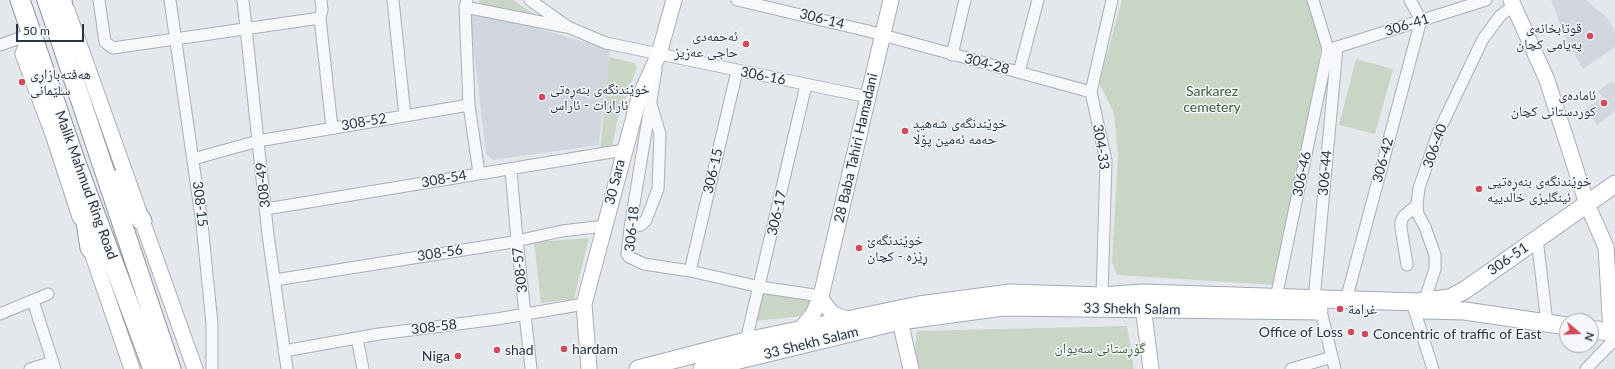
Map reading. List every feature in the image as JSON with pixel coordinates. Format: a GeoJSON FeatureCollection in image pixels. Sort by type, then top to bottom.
{"type":"FeatureCollection","features":[{"type":"Feature","properties":{"kind":"highway","name":"Malik Mahmud Ring Road"},"geometry":{"type":"LineString","coordinates":[[20,0],[76,163],[153,369]]}},
{"type":"Feature","properties":{"kind":"highway","name":"Malik Mahmud Ring Road"},"geometry":{"type":"LineString","coordinates":[[46,0],[99,152],[171,369]]}},
{"type":"Feature","properties":{"kind":"highway"},"geometry":{"type":"LineString","coordinates":[[63,0],[68,61]]}},
{"type":"Feature","properties":{"kind":"highway"},"geometry":{"type":"LineString","coordinates":[[99,152],[142,221]]}},
{"type":"Feature","properties":{"kind":"highway"},"geometry":{"type":"LineString","coordinates":[[76,163],[90,248]]}},
{"type":"Feature","properties":{"kind":"main road","name":"306-51"},"geometry":{"type":"LineString","coordinates":[[1419,306],[1450,298],[1470,286],[1615,184]]}},
{"type":"Feature","properties":{"kind":"main road"},"geometry":{"type":"LineString","coordinates":[[1470,286],[1469,294],[1472,303],[1481,313]]}},
{"type":"Feature","properties":{"kind":"main road","name":"33 Shekh Salam"},"geometry":{"type":"LineString","coordinates":[[702,369],[746,348],[800,330],[919,305],[1010,293],[1102,296],[1142,293],[1276,298],[1317,305],[1346,300],[1373,306]]}},
{"type":"Feature","properties":{"kind":"main road","name":"33 Shekh Salam"},"geometry":{"type":"LineString","coordinates":[[638,369],[900,321],[1003,307],[1142,310],[1317,305],[1419,306],[1481,313],[1559,325]]}},
{"type":"Feature","properties":{"kind":"main road"},"geometry":{"type":"LineString","coordinates":[[1599,331],[1614,334]]}},
{"type":"Feature","properties":{"kind":"street"},"geometry":{"type":"LineString","coordinates":[[63,0],[194,369]]}},
{"type":"Feature","properties":{"kind":"street"},"geometry":{"type":"LineString","coordinates":[[99,0],[105,42],[108,46],[113,48],[320,18]]}},
{"type":"Feature","properties":{"kind":"street","name":"308-15"},"geometry":{"type":"LineString","coordinates":[[170,0],[202,218],[212,324],[212,369]]}},
{"type":"Feature","properties":{"kind":"street","name":"308-49"},"geometry":{"type":"LineString","coordinates":[[243,0],[274,280],[287,369]]}},
{"type":"Feature","properties":{"kind":"street"},"geometry":{"type":"LineString","coordinates":[[321,0],[322,10],[320,18],[332,128]]}},
{"type":"Feature","properties":{"kind":"street"},"geometry":{"type":"LineString","coordinates":[[392,0],[405,116]]}},
{"type":"Feature","properties":{"kind":"street"},"geometry":{"type":"LineString","coordinates":[[530,0],[568,27]]}},
{"type":"Feature","properties":{"kind":"street","name":"30 Sara"},"geometry":{"type":"LineString","coordinates":[[589,369],[584,304],[639,98],[659,54],[674,0]]}},
{"type":"Feature","properties":{"kind":"street","name":"306-14"},"geometry":{"type":"LineString","coordinates":[[737,0],[810,16],[883,36]]}},
{"type":"Feature","properties":{"kind":"street","name":"28 Baba Tahiri Hamadani"},"geometry":{"type":"LineString","coordinates":[[800,330],[813,314],[821,296],[891,0]]}},
{"type":"Feature","properties":{"kind":"street"},"geometry":{"type":"LineString","coordinates":[[952,54],[965,0]]}},
{"type":"Feature","properties":{"kind":"street"},"geometry":{"type":"LineString","coordinates":[[1019,72],[1038,0]]}},
{"type":"Feature","properties":{"kind":"street","name":"304-33"},"geometry":{"type":"LineString","coordinates":[[1102,296],[1106,161],[1091,92],[1112,0]]}},
{"type":"Feature","properties":{"kind":"street"},"geometry":{"type":"LineString","coordinates":[[1313,0],[1333,48]]}},
{"type":"Feature","properties":{"kind":"street"},"geometry":{"type":"LineString","coordinates":[[1410,0],[1421,20]]}},
{"type":"Feature","properties":{"kind":"street","name":"306-41"},"geometry":{"type":"LineString","coordinates":[[1333,48],[1486,0]]}},
{"type":"Feature","properties":{"kind":"street"},"geometry":{"type":"LineString","coordinates":[[479,173],[469,105],[466,3],[568,27]]}},
{"type":"Feature","properties":{"kind":"street"},"geometry":{"type":"LineString","coordinates":[[1513,3],[1548,80],[1587,204],[1606,247],[1614,334],[1586,369]]}},
{"type":"Feature","properties":{"kind":"street","name":"306-40"},"geometry":{"type":"LineString","coordinates":[[1419,306],[1435,269],[1435,255],[1425,227],[1418,214],[1417,205],[1419,188],[1438,133],[1483,38],[1500,16],[1513,3]]}},
{"type":"Feature","properties":{"kind":"street","name":"306-42"},"geometry":{"type":"LineString","coordinates":[[1346,300],[1421,20]]}},
{"type":"Feature","properties":{"kind":"street","name":"306-16"},"geometry":{"type":"LineString","coordinates":[[568,27],[606,43],[868,97]]}},
{"type":"Feature","properties":{"kind":"street"},"geometry":{"type":"LineString","coordinates":[[0,44],[31,34]]}},
{"type":"Feature","properties":{"kind":"street"},"geometry":{"type":"LineString","coordinates":[[31,34],[23,54],[53,134],[90,248],[132,369]]}},
{"type":"Feature","properties":{"kind":"street","name":"304-28"},"geometry":{"type":"LineString","coordinates":[[883,36],[1091,92]]}},
{"type":"Feature","properties":{"kind":"street","name":"306-46"},"geometry":{"type":"LineString","coordinates":[[1276,298],[1333,48]]}},
{"type":"Feature","properties":{"kind":"street","name":"306-44"},"geometry":{"type":"LineString","coordinates":[[1333,48],[1317,305],[1335,369]]}},
{"type":"Feature","properties":{"kind":"street","name":"306-18"},"geometry":{"type":"LineString","coordinates":[[659,54],[630,228],[627,254],[628,257],[644,264],[690,271],[760,287],[821,296]]}},
{"type":"Feature","properties":{"kind":"street","name":"306-15"},"geometry":{"type":"LineString","coordinates":[[690,271],[737,71]]}},
{"type":"Feature","properties":{"kind":"street","name":"306-17"},"geometry":{"type":"LineString","coordinates":[[746,348],[806,85]]}},
{"type":"Feature","properties":{"kind":"street"},"geometry":{"type":"LineString","coordinates":[[630,228],[640,225],[646,220],[655,200],[659,184],[660,134],[650,102]]}},
{"type":"Feature","properties":{"kind":"street","name":"308-52"},"geometry":{"type":"LineString","coordinates":[[194,160],[258,141],[469,105]]}},
{"type":"Feature","properties":{"kind":"street","name":"308-54"},"geometry":{"type":"LineString","coordinates":[[266,209],[479,173],[511,170],[624,150]]}},
{"type":"Feature","properties":{"kind":"street","name":"308-57"},"geometry":{"type":"LineString","coordinates":[[511,170],[531,369]]}},
{"type":"Feature","properties":{"kind":"street"},"geometry":{"type":"LineString","coordinates":[[1407,265],[1400,228],[1401,222],[1403,217],[1417,205]]}},
{"type":"Feature","properties":{"kind":"street","name":"308-56"},"geometry":{"type":"LineString","coordinates":[[274,280],[517,240],[562,231],[604,226]]}},
{"type":"Feature","properties":{"kind":"street"},"geometry":{"type":"LineString","coordinates":[[1537,238],[1547,323]]}},
{"type":"Feature","properties":{"kind":"street"},"geometry":{"type":"LineString","coordinates":[[1142,293],[1142,310],[1151,369]]}},
{"type":"Feature","properties":{"kind":"street"},"geometry":{"type":"LineString","coordinates":[[0,314],[48,294]]}},
{"type":"Feature","properties":{"kind":"street"},"geometry":{"type":"LineString","coordinates":[[821,296],[823,302],[832,312],[838,316],[851,320]]}},
{"type":"Feature","properties":{"kind":"street"},"geometry":{"type":"LineString","coordinates":[[30,369],[54,366],[33,301]]}},
{"type":"Feature","properties":{"kind":"street","name":"308-58"},"geometry":{"type":"LineString","coordinates":[[284,350],[584,304]]}},
{"type":"Feature","properties":{"kind":"street"},"geometry":{"type":"LineString","coordinates":[[1419,306],[1433,369]]}},
{"type":"Feature","properties":{"kind":"street"},"geometry":{"type":"LineString","coordinates":[[900,321],[911,369]]}},
{"type":"Feature","properties":{"kind":"street"},"geometry":{"type":"LineString","coordinates":[[357,338],[363,369]]}},
{"type":"Feature","properties":{"kind":"street"},"geometry":{"type":"LineString","coordinates":[[1291,369],[1332,357]]}},
{"type":"Feature","properties":{"kind":"shaded area","name":"قوتابخانەی پەیامی کچان"},"geometry":{"type":"Polygon","coordinates":[[[1551,0],[1586,0],[1607,18],[1615,31],[1615,47],[1583,69],[1567,42],[1551,0]]]}},
{"type":"Feature","properties":{"kind":"shaded area","name":"خوێندنگەی بنەڕەتی ئارارات - ئاراس"},"geometry":{"type":"Polygon","coordinates":[[[469,9],[610,49],[599,145],[493,160],[486,154],[469,9]]]}},
{"type":"Feature","properties":{"kind":"shaded area","name":"ئامادەی کوردستانی کچان"},"geometry":{"type":"Polygon","coordinates":[[[1612,81],[1615,85],[1615,111],[1597,125],[1586,109],[1602,97],[1598,91],[1612,81]]]}},
{"type":"Feature","properties":{"kind":"green space"},"geometry":{"type":"Polygon","coordinates":[[[480,0],[513,0],[540,18],[476,7],[480,0]]]}},
{"type":"Feature","properties":{"kind":"green space","name":"Sarkarez cemetery"},"geometry":{"type":"Polygon","coordinates":[[[1122,0],[1308,0],[1322,43],[1277,285],[1117,275],[1112,262],[1118,156],[1114,113],[1099,83],[1122,0]]]}},
{"type":"Feature","properties":{"kind":"green space"},"geometry":{"type":"Polygon","coordinates":[[[609,57],[634,63],[637,68],[618,118],[611,151],[600,152],[609,57]]]}},
{"type":"Feature","properties":{"kind":"green space"},"geometry":{"type":"Polygon","coordinates":[[[1356,59],[1393,69],[1375,134],[1339,125],[1356,59]]]}},
{"type":"Feature","properties":{"kind":"green space"},"geometry":{"type":"Polygon","coordinates":[[[589,238],[574,299],[541,303],[534,242],[589,238]]]}},
{"type":"Feature","properties":{"kind":"green space"},"geometry":{"type":"Polygon","coordinates":[[[762,290],[813,298],[803,316],[755,321],[762,290]]]}},
{"type":"Feature","properties":{"kind":"green space","name":"گۆڕستانی سەیوان"},"geometry":{"type":"Polygon","coordinates":[[[1127,326],[1134,369],[917,369],[914,359],[917,331],[1127,326]]]}},
{"type":"Feature","properties":{"kind":"place","name":"قوتابخانەی پەیامی کچان"},"geometry":{"type":"Point","coordinates":[1590,36]}},
{"type":"Feature","properties":{"kind":"place","name":"ئەحمەدی حاجی عەزیز"},"geometry":{"type":"Point","coordinates":[746,44]}},
{"type":"Feature","properties":{"kind":"place","name":"هەفتەبازاڕی سلێمانی"},"geometry":{"type":"Point","coordinates":[22,82]}},
{"type":"Feature","properties":{"kind":"place","name":"خوێندنگەی بنەڕەتی ئارارات - ئاراس"},"geometry":{"type":"Point","coordinates":[542,97]}},
{"type":"Feature","properties":{"kind":"place","name":"ئامادەی کوردستانی کچان"},"geometry":{"type":"Point","coordinates":[1604,103]}},
{"type":"Feature","properties":{"kind":"place","name":"خوێندنگەی شەهید حەمە ئەمین پۆڵا"},"geometry":{"type":"Point","coordinates":[905,131]}},
{"type":"Feature","properties":{"kind":"place","name":"خوێندنگەی بنەڕەتیی ئینگلیزی خالدییە"},"geometry":{"type":"Point","coordinates":[1479,189]}},
{"type":"Feature","properties":{"kind":"place","name":"خوێندنگەێ ڕێزە - کچان"},"geometry":{"type":"Point","coordinates":[859,248]}},
{"type":"Feature","properties":{"kind":"place","name":"غرامة"},"geometry":{"type":"Point","coordinates":[1340,309]}},
{"type":"Feature","properties":{"kind":"place","name":"Office of Loss"},"geometry":{"type":"Point","coordinates":[1351,332]}},
{"type":"Feature","properties":{"kind":"place","name":"Concentric of traffic of East"},"geometry":{"type":"Point","coordinates":[1365,334]}},
{"type":"Feature","properties":{"kind":"place","name":"hardam"},"geometry":{"type":"Point","coordinates":[564,349]}},
{"type":"Feature","properties":{"kind":"place","name":"shad"},"geometry":{"type":"Point","coordinates":[497,350]}},
{"type":"Feature","properties":{"kind":"place","name":"Niga"},"geometry":{"type":"Point","coordinates":[458,356]}}]}
